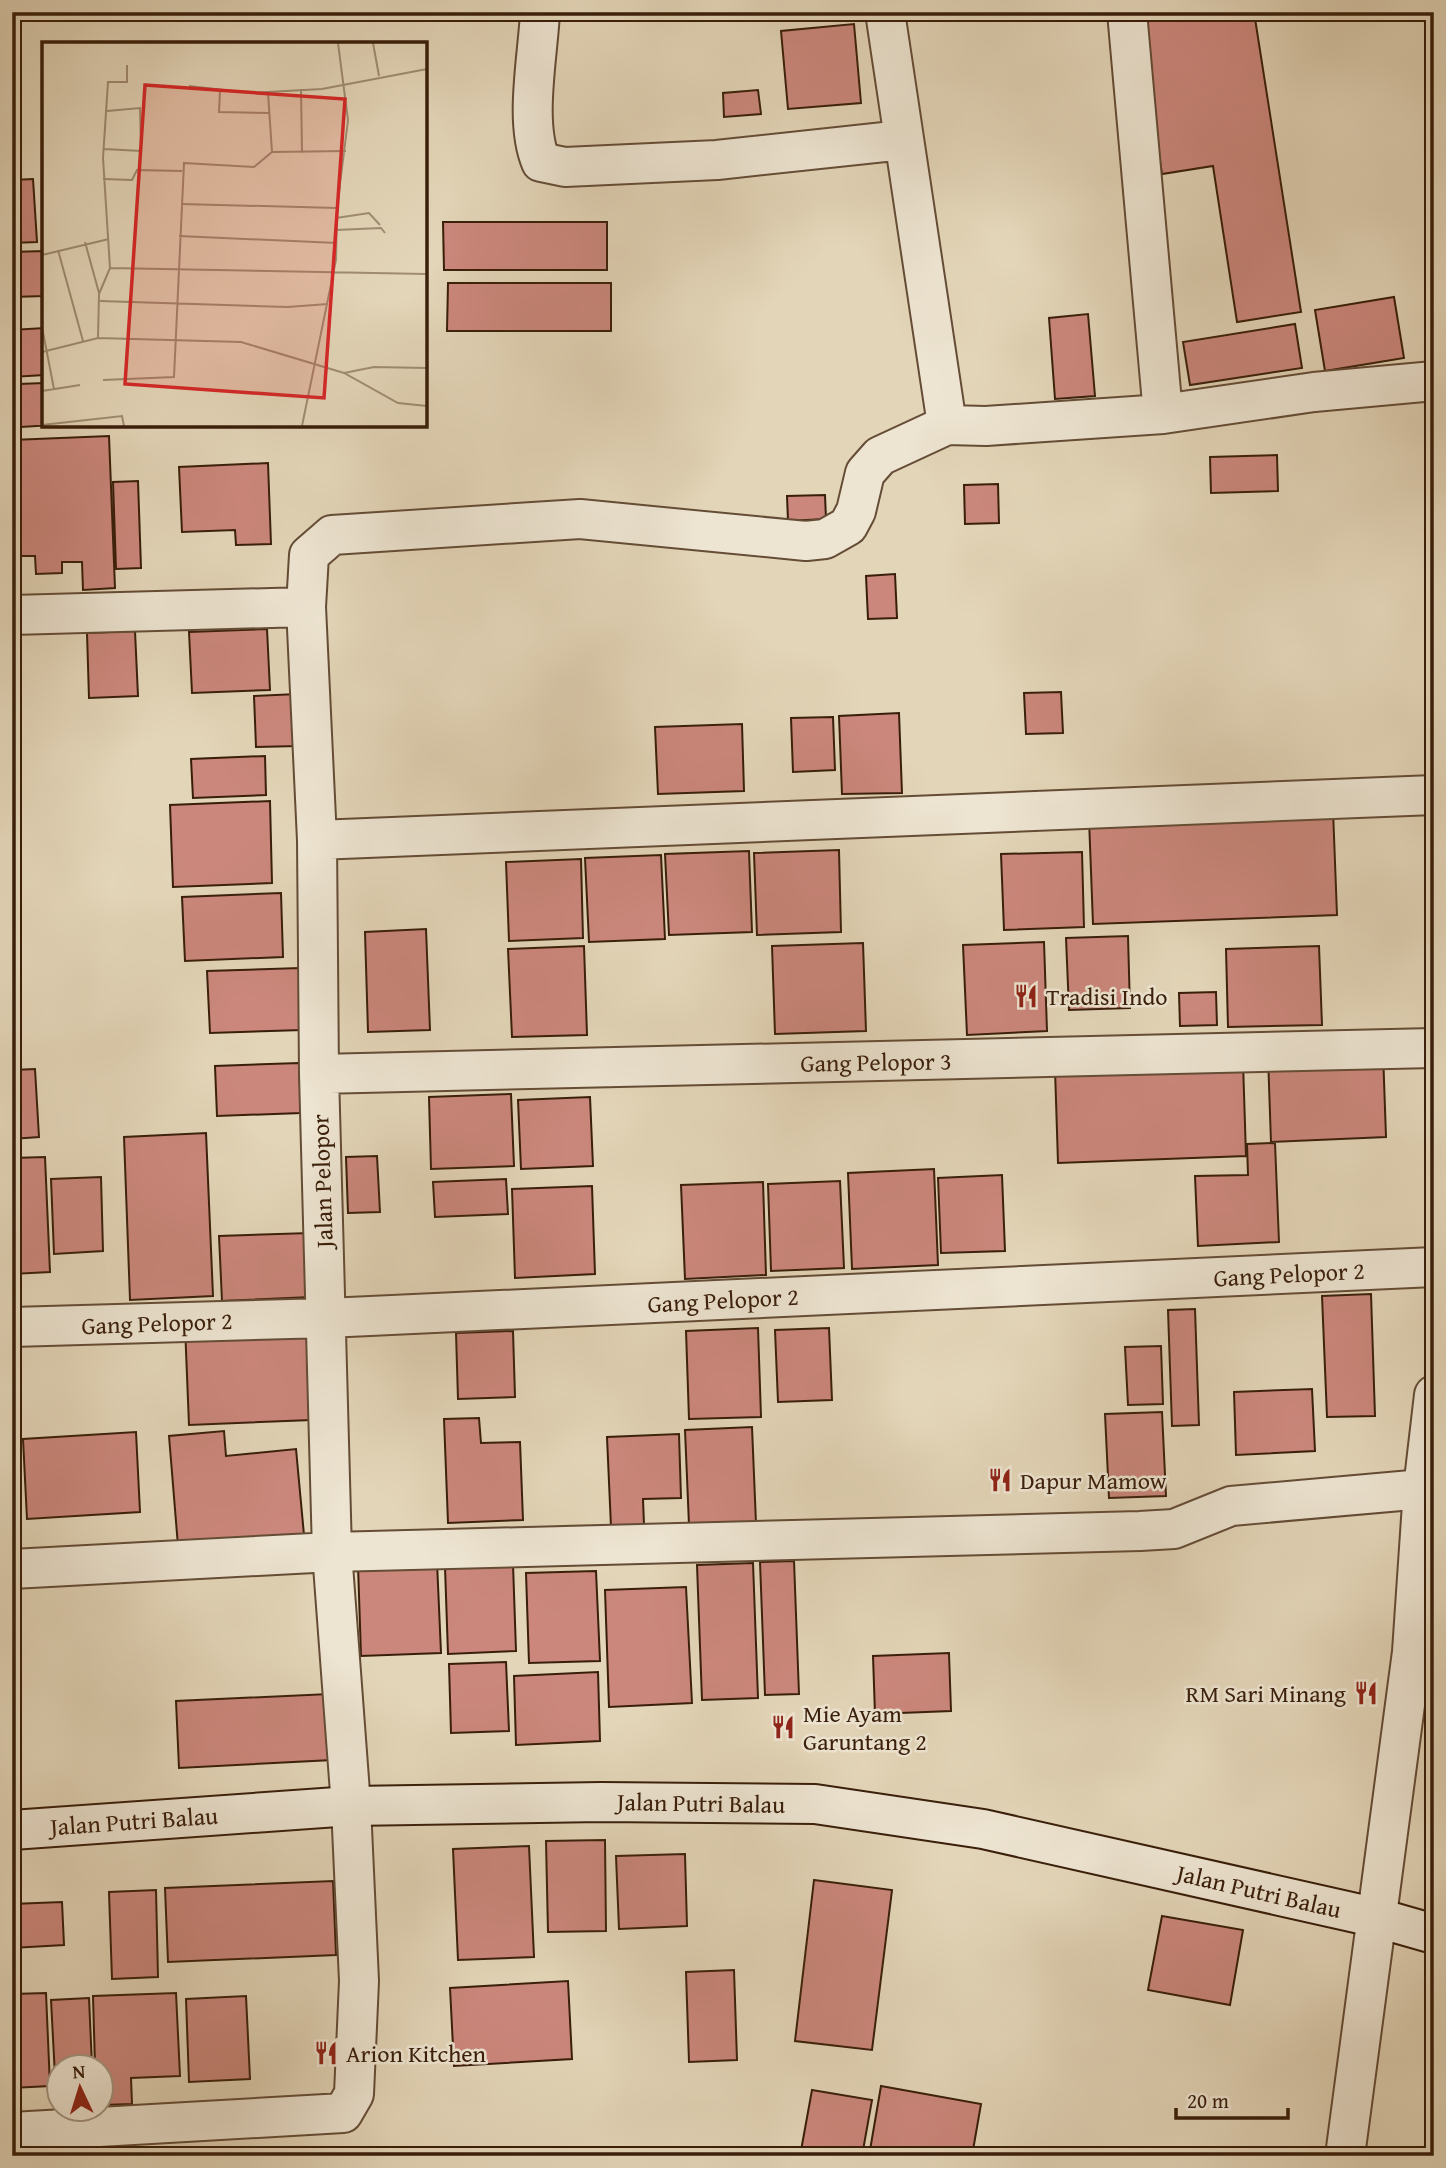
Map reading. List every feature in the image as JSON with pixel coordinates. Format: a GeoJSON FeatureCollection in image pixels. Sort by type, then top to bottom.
{"type":"FeatureCollection","features":[{"type":"Feature","properties":{"kind":"street"},"geometry":{"type":"LineString","coordinates":[[540,12],[533,127],[535,148],[541,162],[565,167],[717,160],[903,140]]}},
{"type":"Feature","properties":{"kind":"street"},"geometry":{"type":"LineString","coordinates":[[886,12],[947,425],[986,426],[1163,414],[1314,392],[1434,381]]}},
{"type":"Feature","properties":{"kind":"street"},"geometry":{"type":"LineString","coordinates":[[1127,12],[1163,414]]}},
{"type":"Feature","properties":{"kind":"street","name":"Jalan Pelopor"},"geometry":{"type":"LineString","coordinates":[[12,2132],[344,2113],[354,2094],[359,1980],[351,1806],[332,1552],[319,1074],[317,840],[306,607],[309,555],[332,535],[580,519],[806,541],[825,539],[848,526],[856,510],[866,473],[880,456],[947,425]]}},
{"type":"Feature","properties":{"kind":"street"},"geometry":{"type":"LineString","coordinates":[[12,615],[306,607]]}},
{"type":"Feature","properties":{"kind":"street"},"geometry":{"type":"LineString","coordinates":[[317,840],[1434,795]]}},
{"type":"Feature","properties":{"kind":"street","name":"Gang Pelopor 3"},"geometry":{"type":"LineString","coordinates":[[319,1074],[1434,1048]]}},
{"type":"Feature","properties":{"kind":"street","name":"Gang Pelopor 2"},"geometry":{"type":"LineString","coordinates":[[12,1327],[327,1318],[1434,1267]]}},
{"type":"Feature","properties":{"kind":"street"},"geometry":{"type":"LineString","coordinates":[[1345,2156],[1412,1652],[1423,1489],[1434,1395]]}},
{"type":"Feature","properties":{"kind":"street"},"geometry":{"type":"LineString","coordinates":[[12,1569],[332,1552],[1140,1531],[1174,1528],[1231,1506],[1423,1489]]}},
{"type":"Feature","properties":{"kind":"street","name":"Jalan Putri Balau"},"geometry":{"type":"LineString","coordinates":[[12,1830],[351,1806],[601,1802],[815,1804],[983,1829],[1378,1918],[1434,1934]]}},
{"type":"Feature","properties":{"kind":"building"},"geometry":{"type":"Polygon","coordinates":[[[1171,12],[1254,12],[1301,312],[1237,322],[1213,166],[1162,174],[1137,18],[1171,12]]]}},
{"type":"Feature","properties":{"kind":"building"},"geometry":{"type":"Polygon","coordinates":[[[854,24],[861,103],[788,109],[781,31],[854,24]]]}},
{"type":"Feature","properties":{"kind":"building"},"geometry":{"type":"Polygon","coordinates":[[[758,90],[761,114],[724,117],[723,93],[758,90]]]}},
{"type":"Feature","properties":{"kind":"building"},"geometry":{"type":"Polygon","coordinates":[[[33,179],[37,242],[12,243],[12,180],[33,179]]]}},
{"type":"Feature","properties":{"kind":"building"},"geometry":{"type":"Polygon","coordinates":[[[443,222],[607,222],[607,270],[444,270],[443,222]]]}},
{"type":"Feature","properties":{"kind":"building"},"geometry":{"type":"Polygon","coordinates":[[[42,251],[42,296],[12,297],[12,252],[42,251]]]}},
{"type":"Feature","properties":{"kind":"building"},"geometry":{"type":"Polygon","coordinates":[[[448,283],[611,283],[611,331],[447,331],[448,283]]]}},
{"type":"Feature","properties":{"kind":"building"},"geometry":{"type":"Polygon","coordinates":[[[1394,297],[1404,358],[1325,371],[1315,310],[1394,297]]]}},
{"type":"Feature","properties":{"kind":"building"},"geometry":{"type":"Polygon","coordinates":[[[1088,314],[1095,396],[1055,399],[1049,318],[1088,314]]]}},
{"type":"Feature","properties":{"kind":"building"},"geometry":{"type":"Polygon","coordinates":[[[1295,324],[1302,368],[1190,385],[1183,342],[1295,324]]]}},
{"type":"Feature","properties":{"kind":"building"},"geometry":{"type":"Polygon","coordinates":[[[42,328],[42,375],[12,377],[12,330],[42,328]]]}},
{"type":"Feature","properties":{"kind":"building"},"geometry":{"type":"Polygon","coordinates":[[[42,383],[42,426],[21,427],[19,384],[42,383]]]}},
{"type":"Feature","properties":{"kind":"building"},"geometry":{"type":"Polygon","coordinates":[[[109,436],[115,588],[83,590],[82,562],[62,562],[62,573],[36,574],[35,556],[16,556],[12,440],[109,436]]]}},
{"type":"Feature","properties":{"kind":"building"},"geometry":{"type":"Polygon","coordinates":[[[1277,455],[1278,491],[1211,493],[1210,457],[1277,455]]]}},
{"type":"Feature","properties":{"kind":"building"},"geometry":{"type":"Polygon","coordinates":[[[268,463],[271,544],[236,545],[235,530],[182,532],[179,467],[268,463]]]}},
{"type":"Feature","properties":{"kind":"building"},"geometry":{"type":"Polygon","coordinates":[[[138,481],[141,568],[116,569],[113,482],[138,481]]]}},
{"type":"Feature","properties":{"kind":"building"},"geometry":{"type":"Polygon","coordinates":[[[998,484],[999,523],[965,524],[964,485],[998,484]]]}},
{"type":"Feature","properties":{"kind":"building"},"geometry":{"type":"Polygon","coordinates":[[[825,495],[826,519],[788,521],[787,496],[825,495]]]}},
{"type":"Feature","properties":{"kind":"building"},"geometry":{"type":"Polygon","coordinates":[[[895,574],[897,618],[868,619],[866,576],[895,574]]]}},
{"type":"Feature","properties":{"kind":"building"},"geometry":{"type":"Polygon","coordinates":[[[267,629],[270,690],[192,693],[189,632],[267,629]]]}},
{"type":"Feature","properties":{"kind":"building"},"geometry":{"type":"Polygon","coordinates":[[[135,631],[138,696],[89,698],[87,633],[135,631]]]}},
{"type":"Feature","properties":{"kind":"building"},"geometry":{"type":"Polygon","coordinates":[[[1061,692],[1063,733],[1026,734],[1024,693],[1061,692]]]}},
{"type":"Feature","properties":{"kind":"building"},"geometry":{"type":"Polygon","coordinates":[[[297,694],[299,746],[256,747],[254,696],[297,694]]]}},
{"type":"Feature","properties":{"kind":"building"},"geometry":{"type":"Polygon","coordinates":[[[899,713],[902,793],[842,794],[839,716],[899,713]]]}},
{"type":"Feature","properties":{"kind":"building"},"geometry":{"type":"Polygon","coordinates":[[[833,717],[835,770],[793,772],[791,718],[833,717]]]}},
{"type":"Feature","properties":{"kind":"building"},"geometry":{"type":"Polygon","coordinates":[[[742,724],[744,791],[658,794],[655,727],[742,724]]]}},
{"type":"Feature","properties":{"kind":"building"},"geometry":{"type":"Polygon","coordinates":[[[265,756],[266,795],[193,798],[191,759],[265,756]]]}},
{"type":"Feature","properties":{"kind":"building"},"geometry":{"type":"Polygon","coordinates":[[[270,801],[272,883],[173,887],[170,805],[270,801]]]}},
{"type":"Feature","properties":{"kind":"building"},"geometry":{"type":"Polygon","coordinates":[[[1333,810],[1337,915],[1093,924],[1089,819],[1333,810]]]}},
{"type":"Feature","properties":{"kind":"building"},"geometry":{"type":"Polygon","coordinates":[[[839,850],[841,932],[757,935],[754,853],[839,850]]]}},
{"type":"Feature","properties":{"kind":"building"},"geometry":{"type":"Polygon","coordinates":[[[749,851],[752,932],[669,935],[665,854],[749,851]]]}},
{"type":"Feature","properties":{"kind":"building"},"geometry":{"type":"Polygon","coordinates":[[[1082,852],[1084,927],[1004,930],[1001,854],[1082,852]]]}},
{"type":"Feature","properties":{"kind":"building"},"geometry":{"type":"Polygon","coordinates":[[[661,855],[665,939],[589,942],[585,858],[661,855]]]}},
{"type":"Feature","properties":{"kind":"building"},"geometry":{"type":"Polygon","coordinates":[[[581,859],[583,938],[509,941],[506,862],[581,859]]]}},
{"type":"Feature","properties":{"kind":"building"},"geometry":{"type":"Polygon","coordinates":[[[281,893],[283,957],[185,961],[182,897],[281,893]]]}},
{"type":"Feature","properties":{"kind":"building"},"geometry":{"type":"Polygon","coordinates":[[[426,929],[430,1030],[368,1032],[365,932],[426,929]]]}},
{"type":"Feature","properties":{"kind":"building"},"geometry":{"type":"Polygon","coordinates":[[[1128,936],[1130,1008],[1069,1010],[1066,938],[1128,936]]]}},
{"type":"Feature","properties":{"kind":"building"},"geometry":{"type":"Polygon","coordinates":[[[1044,942],[1047,1031],[967,1035],[963,945],[1044,942]]]}},
{"type":"Feature","properties":{"kind":"building"},"geometry":{"type":"Polygon","coordinates":[[[863,943],[866,1031],[775,1034],[772,946],[863,943]]]}},
{"type":"Feature","properties":{"kind":"building"},"geometry":{"type":"Polygon","coordinates":[[[584,946],[587,1035],[512,1037],[508,949],[584,946]]]}},
{"type":"Feature","properties":{"kind":"building"},"geometry":{"type":"Polygon","coordinates":[[[1319,946],[1322,1025],[1228,1027],[1226,949],[1319,946]]]}},
{"type":"Feature","properties":{"kind":"building"},"geometry":{"type":"Polygon","coordinates":[[[300,968],[302,1030],[210,1033],[207,971],[300,968]]]}},
{"type":"Feature","properties":{"kind":"building"},"geometry":{"type":"Polygon","coordinates":[[[1216,992],[1217,1025],[1180,1026],[1179,993],[1216,992]]]}},
{"type":"Feature","properties":{"kind":"building"},"geometry":{"type":"Polygon","coordinates":[[[1383,1052],[1386,1137],[1271,1142],[1268,1056],[1383,1052]]]}},
{"type":"Feature","properties":{"kind":"building"},"geometry":{"type":"Polygon","coordinates":[[[1243,1062],[1246,1156],[1058,1163],[1055,1069],[1243,1062]]]}},
{"type":"Feature","properties":{"kind":"building"},"geometry":{"type":"Polygon","coordinates":[[[299,1063],[301,1113],[217,1116],[215,1066],[299,1063]]]}},
{"type":"Feature","properties":{"kind":"building"},"geometry":{"type":"Polygon","coordinates":[[[35,1069],[39,1137],[12,1139],[12,1070],[35,1069]]]}},
{"type":"Feature","properties":{"kind":"building"},"geometry":{"type":"Polygon","coordinates":[[[511,1094],[514,1166],[431,1169],[429,1097],[511,1094]]]}},
{"type":"Feature","properties":{"kind":"building"},"geometry":{"type":"Polygon","coordinates":[[[590,1097],[593,1166],[521,1169],[518,1100],[590,1097]]]}},
{"type":"Feature","properties":{"kind":"building"},"geometry":{"type":"Polygon","coordinates":[[[206,1133],[213,1296],[130,1300],[124,1137],[206,1133]]]}},
{"type":"Feature","properties":{"kind":"building"},"geometry":{"type":"Polygon","coordinates":[[[1275,1143],[1279,1242],[1198,1246],[1195,1176],[1248,1175],[1247,1144],[1275,1143]]]}},
{"type":"Feature","properties":{"kind":"building"},"geometry":{"type":"Polygon","coordinates":[[[377,1156],[380,1212],[348,1213],[346,1157],[377,1156]]]}},
{"type":"Feature","properties":{"kind":"building"},"geometry":{"type":"Polygon","coordinates":[[[45,1157],[50,1272],[12,1274],[12,1158],[45,1157]]]}},
{"type":"Feature","properties":{"kind":"building"},"geometry":{"type":"Polygon","coordinates":[[[934,1169],[938,1265],[852,1269],[848,1173],[934,1169]]]}},
{"type":"Feature","properties":{"kind":"building"},"geometry":{"type":"Polygon","coordinates":[[[1002,1175],[1005,1251],[941,1253],[938,1178],[1002,1175]]]}},
{"type":"Feature","properties":{"kind":"building"},"geometry":{"type":"Polygon","coordinates":[[[101,1177],[103,1251],[54,1254],[51,1179],[101,1177]]]}},
{"type":"Feature","properties":{"kind":"building"},"geometry":{"type":"Polygon","coordinates":[[[506,1179],[508,1214],[435,1217],[433,1182],[506,1179]]]}},
{"type":"Feature","properties":{"kind":"building"},"geometry":{"type":"Polygon","coordinates":[[[840,1181],[844,1268],[771,1271],[768,1184],[840,1181]]]}},
{"type":"Feature","properties":{"kind":"building"},"geometry":{"type":"Polygon","coordinates":[[[763,1182],[766,1275],[685,1279],[681,1185],[763,1182]]]}},
{"type":"Feature","properties":{"kind":"building"},"geometry":{"type":"Polygon","coordinates":[[[592,1186],[595,1274],[515,1278],[512,1189],[592,1186]]]}},
{"type":"Feature","properties":{"kind":"building"},"geometry":{"type":"Polygon","coordinates":[[[310,1233],[312,1297],[222,1301],[219,1236],[310,1233]]]}},
{"type":"Feature","properties":{"kind":"building"},"geometry":{"type":"Polygon","coordinates":[[[1371,1294],[1375,1416],[1327,1417],[1322,1296],[1371,1294]]]}},
{"type":"Feature","properties":{"kind":"building"},"geometry":{"type":"Polygon","coordinates":[[[1195,1309],[1199,1425],[1172,1426],[1168,1310],[1195,1309]]]}},
{"type":"Feature","properties":{"kind":"building"},"geometry":{"type":"Polygon","coordinates":[[[307,1321],[311,1420],[189,1425],[185,1326],[307,1321]]]}},
{"type":"Feature","properties":{"kind":"building"},"geometry":{"type":"Polygon","coordinates":[[[758,1328],[761,1417],[689,1419],[686,1331],[758,1328]]]}},
{"type":"Feature","properties":{"kind":"building"},"geometry":{"type":"Polygon","coordinates":[[[829,1328],[832,1400],[778,1402],[775,1330],[829,1328]]]}},
{"type":"Feature","properties":{"kind":"building"},"geometry":{"type":"Polygon","coordinates":[[[513,1331],[515,1397],[458,1399],[456,1333],[513,1331]]]}},
{"type":"Feature","properties":{"kind":"building"},"geometry":{"type":"Polygon","coordinates":[[[1161,1346],[1163,1404],[1128,1405],[1125,1347],[1161,1346]]]}},
{"type":"Feature","properties":{"kind":"building"},"geometry":{"type":"Polygon","coordinates":[[[1312,1389],[1315,1451],[1236,1455],[1234,1392],[1312,1389]]]}},
{"type":"Feature","properties":{"kind":"building"},"geometry":{"type":"Polygon","coordinates":[[[1162,1412],[1166,1496],[1109,1498],[1105,1414],[1162,1412]]]}},
{"type":"Feature","properties":{"kind":"building"},"geometry":{"type":"Polygon","coordinates":[[[479,1418],[481,1443],[520,1442],[523,1520],[448,1523],[444,1419],[479,1418]]]}},
{"type":"Feature","properties":{"kind":"building"},"geometry":{"type":"Polygon","coordinates":[[[752,1427],[756,1523],[689,1525],[685,1430],[752,1427]]]}},
{"type":"Feature","properties":{"kind":"building"},"geometry":{"type":"Polygon","coordinates":[[[224,1431],[226,1456],[296,1449],[304,1535],[178,1546],[169,1436],[224,1431]]]}},
{"type":"Feature","properties":{"kind":"building"},"geometry":{"type":"Polygon","coordinates":[[[136,1432],[140,1512],[27,1519],[23,1439],[136,1432]]]}},
{"type":"Feature","properties":{"kind":"building"},"geometry":{"type":"Polygon","coordinates":[[[679,1434],[681,1498],[643,1499],[644,1525],[611,1527],[607,1437],[679,1434]]]}},
{"type":"Feature","properties":{"kind":"building"},"geometry":{"type":"Polygon","coordinates":[[[794,1561],[799,1694],[765,1695],[760,1562],[794,1561]]]}},
{"type":"Feature","properties":{"kind":"building"},"geometry":{"type":"Polygon","coordinates":[[[437,1562],[441,1653],[361,1656],[358,1565],[437,1562]]]}},
{"type":"Feature","properties":{"kind":"building"},"geometry":{"type":"Polygon","coordinates":[[[753,1563],[758,1698],[702,1700],[697,1565],[753,1563]]]}},
{"type":"Feature","properties":{"kind":"building"},"geometry":{"type":"Polygon","coordinates":[[[513,1564],[516,1651],[448,1654],[445,1567],[513,1564]]]}},
{"type":"Feature","properties":{"kind":"building"},"geometry":{"type":"Polygon","coordinates":[[[596,1571],[600,1661],[529,1663],[526,1573],[596,1571]]]}},
{"type":"Feature","properties":{"kind":"building"},"geometry":{"type":"Polygon","coordinates":[[[686,1587],[692,1703],[609,1707],[605,1590],[686,1587]]]}},
{"type":"Feature","properties":{"kind":"building"},"geometry":{"type":"Polygon","coordinates":[[[949,1653],[951,1711],[875,1714],[873,1656],[949,1653]]]}},
{"type":"Feature","properties":{"kind":"building"},"geometry":{"type":"Polygon","coordinates":[[[506,1662],[509,1731],[451,1733],[449,1664],[506,1662]]]}},
{"type":"Feature","properties":{"kind":"building"},"geometry":{"type":"Polygon","coordinates":[[[598,1672],[600,1741],[516,1745],[514,1676],[598,1672]]]}},
{"type":"Feature","properties":{"kind":"building"},"geometry":{"type":"Polygon","coordinates":[[[329,1694],[332,1760],[179,1768],[176,1701],[329,1694]]]}},
{"type":"Feature","properties":{"kind":"building"},"geometry":{"type":"Polygon","coordinates":[[[605,1840],[606,1931],[548,1932],[546,1841],[605,1840]]]}},
{"type":"Feature","properties":{"kind":"building"},"geometry":{"type":"Polygon","coordinates":[[[529,1846],[534,1957],[458,1960],[453,1849],[529,1846]]]}},
{"type":"Feature","properties":{"kind":"building"},"geometry":{"type":"Polygon","coordinates":[[[685,1854],[687,1926],[619,1929],[616,1856],[685,1854]]]}},
{"type":"Feature","properties":{"kind":"building"},"geometry":{"type":"Polygon","coordinates":[[[814,1880],[892,1890],[872,2050],[795,2041],[814,1880]]]}},
{"type":"Feature","properties":{"kind":"building"},"geometry":{"type":"Polygon","coordinates":[[[333,1881],[336,1955],[168,1962],[165,1888],[333,1881]]]}},
{"type":"Feature","properties":{"kind":"building"},"geometry":{"type":"Polygon","coordinates":[[[156,1890],[158,1977],[112,1979],[109,1892],[156,1890]]]}},
{"type":"Feature","properties":{"kind":"building"},"geometry":{"type":"Polygon","coordinates":[[[62,1902],[64,1945],[12,1948],[12,1904],[62,1902]]]}},
{"type":"Feature","properties":{"kind":"building"},"geometry":{"type":"Polygon","coordinates":[[[1162,1916],[1243,1930],[1230,2005],[1148,1990],[1162,1916]]]}},
{"type":"Feature","properties":{"kind":"building"},"geometry":{"type":"Polygon","coordinates":[[[734,1970],[737,2060],[689,2062],[686,1972],[734,1970]]]}},
{"type":"Feature","properties":{"kind":"building"},"geometry":{"type":"Polygon","coordinates":[[[568,1981],[572,2059],[454,2066],[450,1988],[568,1981]]]}},
{"type":"Feature","properties":{"kind":"building"},"geometry":{"type":"Polygon","coordinates":[[[46,1993],[49,2052],[46,2052],[46,2086],[12,2088],[12,1994],[46,1993]]]}},
{"type":"Feature","properties":{"kind":"building"},"geometry":{"type":"Polygon","coordinates":[[[176,1993],[180,2076],[131,2078],[132,2104],[116,2105],[116,2052],[95,2052],[93,1996],[176,1993]]]}},
{"type":"Feature","properties":{"kind":"building"},"geometry":{"type":"Polygon","coordinates":[[[246,1996],[250,2079],[189,2082],[186,1999],[246,1996]]]}},
{"type":"Feature","properties":{"kind":"building"},"geometry":{"type":"Polygon","coordinates":[[[89,1998],[91,2052],[54,2052],[51,2000],[89,1998]]]}},
{"type":"Feature","properties":{"kind":"building"},"geometry":{"type":"Polygon","coordinates":[[[881,2086],[981,2104],[972,2156],[869,2156],[881,2086]]]}},
{"type":"Feature","properties":{"kind":"building"},"geometry":{"type":"Polygon","coordinates":[[[812,2090],[872,2100],[862,2156],[800,2156],[812,2090]]]}},
{"type":"Feature","properties":{"kind":"building"},"geometry":{"type":"Polygon","coordinates":[[[79,2144],[80,2156],[12,2156],[12,2152],[79,2144]]]}},
{"type":"Feature","properties":{"kind":"place","name":"Tradisi Indo"},"geometry":{"type":"Point","coordinates":[1026,996]}},
{"type":"Feature","properties":{"kind":"place","name":"Dapur Mamow"},"geometry":{"type":"Point","coordinates":[1000,1480]}},
{"type":"Feature","properties":{"kind":"place","name":"RM Sari Minang"},"geometry":{"type":"Point","coordinates":[1366,1693]}},
{"type":"Feature","properties":{"kind":"place","name":"Mie Ayam Garuntang 2"},"geometry":{"type":"Point","coordinates":[783,1727]}},
{"type":"Feature","properties":{"kind":"place","name":"Arion Kitchen"},"geometry":{"type":"Point","coordinates":[326,2053]}}]}
